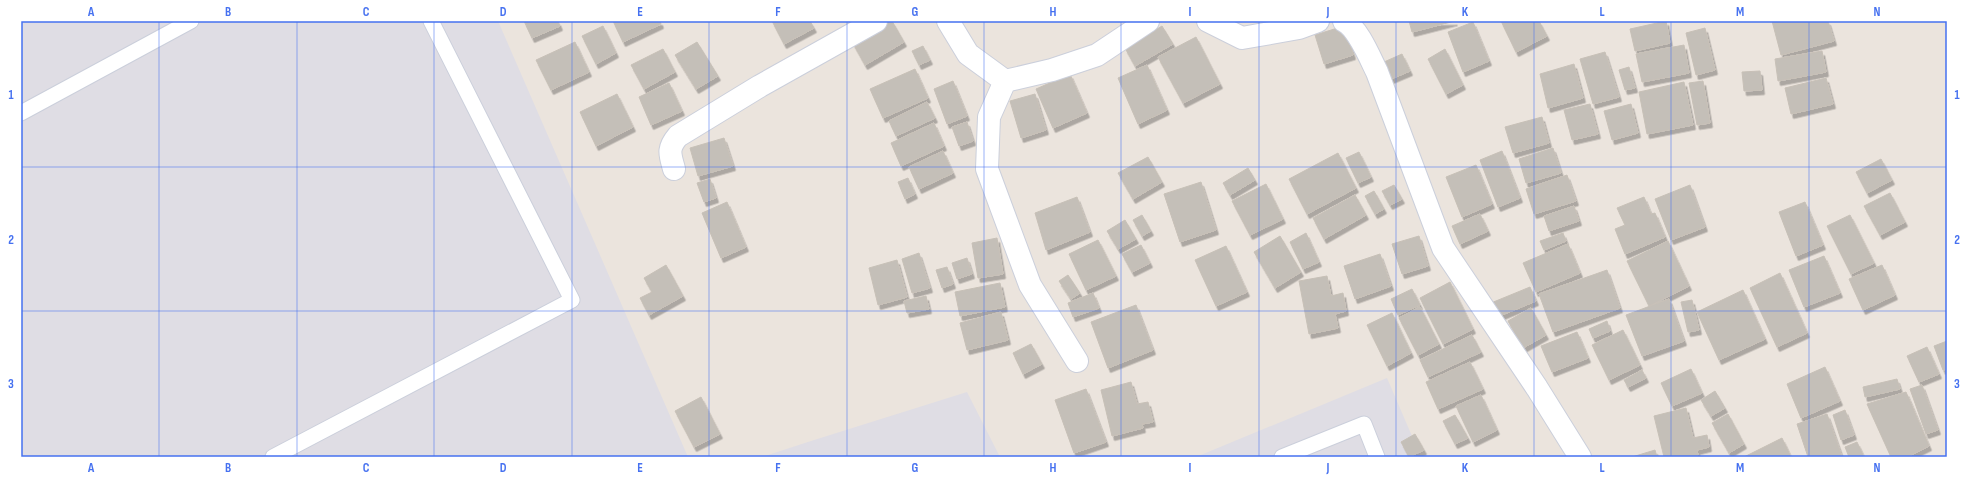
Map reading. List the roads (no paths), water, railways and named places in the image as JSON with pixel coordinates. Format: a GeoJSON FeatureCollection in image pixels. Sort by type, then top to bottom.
{"type":"FeatureCollection","features":[{"type":"Feature","properties":{"kind":"street"},"geometry":{"type":"LineString","coordinates":[[674,169],[670,150],[671,144],[678,136],[760,86],[876,21]]}},
{"type":"Feature","properties":{"kind":"street"},"geometry":{"type":"LineString","coordinates":[[948,21],[968,54],[1005,81],[1052,70],[1097,55],[1148,21]]}},
{"type":"Feature","properties":{"kind":"street"},"geometry":{"type":"LineString","coordinates":[[1208,21],[1242,38],[1299,28],[1318,21]]}},
{"type":"Feature","properties":{"kind":"street"},"geometry":{"type":"LineString","coordinates":[[1344,21],[1349,24],[1364,46],[1377,72],[1443,248],[1537,388],[1580,457]]}},
{"type":"Feature","properties":{"kind":"street"},"geometry":{"type":"LineString","coordinates":[[1005,81],[990,117],[987,169],[1030,285],[1077,361]]}},
{"type":"Feature","properties":{"kind":"lane"},"geometry":{"type":"LineString","coordinates":[[21,113],[191,21]]}},
{"type":"Feature","properties":{"kind":"lane"},"geometry":{"type":"LineString","coordinates":[[273,457],[572,300],[431,21]]}},
{"type":"Feature","properties":{"kind":"lane"},"geometry":{"type":"LineString","coordinates":[[1282,457],[1364,424],[1377,457]]}}]}
